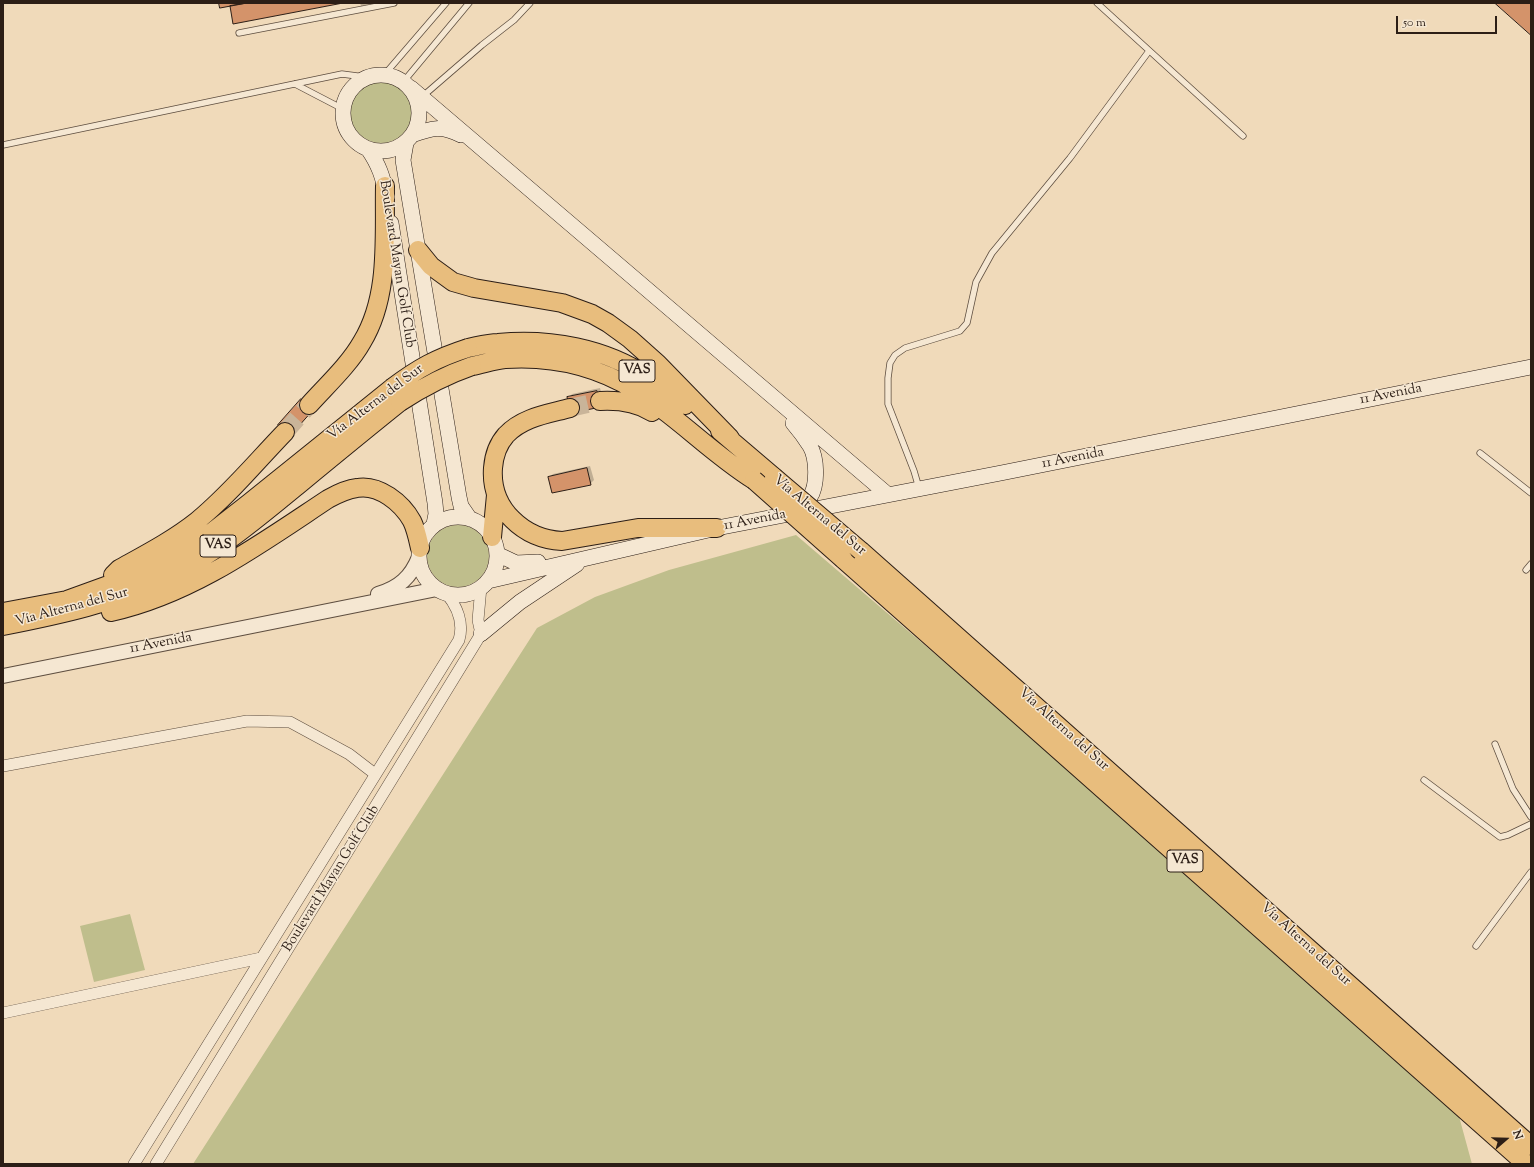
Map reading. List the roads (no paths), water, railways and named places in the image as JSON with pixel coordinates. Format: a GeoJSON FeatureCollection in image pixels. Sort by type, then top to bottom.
{"type":"FeatureCollection","features":[{"type":"Feature","properties":{"kind":"highway"},"geometry":{"type":"LineString","coordinates":[[309,405],[358,348],[368,332],[376,311],[383,274],[385,186]]}},
{"type":"Feature","properties":{"kind":"highway"},"geometry":{"type":"LineString","coordinates":[[418,250],[438,272],[449,280],[461,285],[562,303],[592,314],[619,330],[658,364],[730,438]]}},
{"type":"Feature","properties":{"kind":"highway","name":"Vía Alterna del Sur"},"geometry":{"type":"LineString","coordinates":[[3,626],[46,618],[129,595],[168,577],[202,558],[264,513],[396,395],[412,373],[446,355],[468,348],[498,342],[535,342],[566,345],[597,352],[626,364],[648,377],[730,438],[774,478],[861,551],[1531,1146]]}},
{"type":"Feature","properties":{"kind":"highway","name":"Vía Alterna del Sur"},"geometry":{"type":"LineString","coordinates":[[3,612],[67,600],[125,579],[167,560],[212,532],[396,395],[435,381],[452,372],[504,359],[532,358],[566,362],[598,372],[635,390],[748,477],[844,559],[1526,1164]]}},
{"type":"Feature","properties":{"kind":"highway"},"geometry":{"type":"LineString","coordinates":[[600,401],[624,401],[643,407],[748,477]]}},
{"type":"Feature","properties":{"kind":"highway"},"geometry":{"type":"LineString","coordinates":[[570,408],[530,419],[507,434],[499,445],[493,460],[493,484],[496,495],[507,514],[517,524],[527,531],[551,540],[576,540],[638,528],[717,528]]}},
{"type":"Feature","properties":{"kind":"highway"},"geometry":{"type":"LineString","coordinates":[[95,590],[119,570],[171,540],[196,522],[229,491],[285,432]]}},
{"type":"Feature","properties":{"kind":"highway"},"geometry":{"type":"LineString","coordinates":[[46,618],[78,617],[105,613],[149,602],[172,593],[234,560],[328,499],[357,488],[374,489],[388,496],[400,505],[412,522],[419,553]]}},
{"type":"Feature","properties":{"kind":"highway"},"geometry":{"type":"LineString","coordinates":[[492,536],[496,495]]}},
{"type":"Feature","properties":{"kind":"main road"},"geometry":{"type":"LineString","coordinates":[[476,143],[451,130],[440,128],[428,129],[409,139],[397,148],[387,151],[368,149],[351,137],[346,128],[343,119],[345,99],[357,82],[365,77],[375,74],[395,76],[476,143],[887,494]]}},
{"type":"Feature","properties":{"kind":"main road"},"geometry":{"type":"LineString","coordinates":[[409,139],[417,126],[420,116],[419,106],[412,89]]}},
{"type":"Feature","properties":{"kind":"main road","name":"Boulevard Mayan Golf Club"},"geometry":{"type":"LineString","coordinates":[[409,139],[404,160],[418,250],[459,497],[461,506],[470,519]]}},
{"type":"Feature","properties":{"kind":"main road","name":"Boulevard Mayan Golf Club"},"geometry":{"type":"LineString","coordinates":[[368,149],[378,163],[385,186],[435,503],[436,514],[434,524]]}},
{"type":"Feature","properties":{"kind":"main road","name":"11 Avenida"},"geometry":{"type":"LineString","coordinates":[[485,584],[586,558],[717,528],[887,494],[1009,472],[1531,367]]}},
{"type":"Feature","properties":{"kind":"main road"},"geometry":{"type":"LineString","coordinates":[[780,404],[810,447],[816,470],[814,487],[810,496],[803,505],[790,514]]}},
{"type":"Feature","properties":{"kind":"main road"},"geometry":{"type":"LineString","coordinates":[[452,517],[470,519],[479,523],[492,536],[497,554],[496,564],[485,584],[473,592],[464,595],[455,595],[441,591],[430,583],[420,567],[419,553],[423,539],[434,524],[443,520],[452,517]]}},
{"type":"Feature","properties":{"kind":"main road","name":"11 Avenida"},"geometry":{"type":"LineString","coordinates":[[497,554],[511,562],[525,563],[616,551]]}},
{"type":"Feature","properties":{"kind":"main road"},"geometry":{"type":"LineString","coordinates":[[481,634],[520,602],[586,558]]}},
{"type":"Feature","properties":{"kind":"street","name":"11 Avenida"},"geometry":{"type":"LineString","coordinates":[[319,613],[393,589],[411,573],[419,553]]}},
{"type":"Feature","properties":{"kind":"street"},"geometry":{"type":"LineString","coordinates":[[481,634],[478,620],[485,584]]}},
{"type":"Feature","properties":{"kind":"street","name":"11 Avenida"},"geometry":{"type":"LineString","coordinates":[[3,676],[319,613],[441,591]]}},
{"type":"Feature","properties":{"kind":"street","name":"Boulevard Mayan Golf Club"},"geometry":{"type":"LineString","coordinates":[[134,1164],[459,640],[462,631],[460,620],[451,599],[441,591]]}},
{"type":"Feature","properties":{"kind":"street","name":"Boulevard Mayan Golf Club"},"geometry":{"type":"LineString","coordinates":[[156,1164],[481,634]]}},
{"type":"Feature","properties":{"kind":"street"},"geometry":{"type":"LineString","coordinates":[[3,766],[247,721],[290,722],[349,754],[375,774]]}},
{"type":"Feature","properties":{"kind":"street"},"geometry":{"type":"LineString","coordinates":[[3,1013],[262,958]]}},
{"type":"Feature","properties":{"kind":"lane"},"geometry":{"type":"LineString","coordinates":[[238,33],[394,3]]}},
{"type":"Feature","properties":{"kind":"lane"},"geometry":{"type":"LineString","coordinates":[[385,74],[446,3]]}},
{"type":"Feature","properties":{"kind":"lane"},"geometry":{"type":"LineString","coordinates":[[412,89],[469,3]]}},
{"type":"Feature","properties":{"kind":"lane"},"geometry":{"type":"LineString","coordinates":[[412,89],[455,69],[482,45],[514,20],[530,3]]}},
{"type":"Feature","properties":{"kind":"lane"},"geometry":{"type":"LineString","coordinates":[[1097,3],[1243,136]]}},
{"type":"Feature","properties":{"kind":"lane"},"geometry":{"type":"LineString","coordinates":[[919,488],[888,404],[888,378],[890,363],[895,355],[905,348],[960,331],[967,323],[976,282],[992,253],[1070,158],[1149,50]]}},
{"type":"Feature","properties":{"kind":"lane"},"geometry":{"type":"LineString","coordinates":[[3,145],[342,74],[365,77]]}},
{"type":"Feature","properties":{"kind":"lane"},"geometry":{"type":"LineString","coordinates":[[295,84],[343,108]]}},
{"type":"Feature","properties":{"kind":"lane"},"geometry":{"type":"LineString","coordinates":[[1480,453],[1531,493]]}},
{"type":"Feature","properties":{"kind":"lane"},"geometry":{"type":"LineString","coordinates":[[1526,570],[1531,564]]}},
{"type":"Feature","properties":{"kind":"lane"},"geometry":{"type":"LineString","coordinates":[[1495,744],[1513,790],[1531,817]]}},
{"type":"Feature","properties":{"kind":"lane"},"geometry":{"type":"LineString","coordinates":[[1424,780],[1500,837],[1508,835],[1531,824]]}},
{"type":"Feature","properties":{"kind":"lane"},"geometry":{"type":"LineString","coordinates":[[1476,946],[1531,872]]}},
{"type":"Feature","properties":{"kind":"tunnel"},"geometry":{"type":"LineString","coordinates":[[570,408],[600,401]]}},
{"type":"Feature","properties":{"kind":"tunnel"},"geometry":{"type":"LineString","coordinates":[[285,432],[309,405]]}}]}
